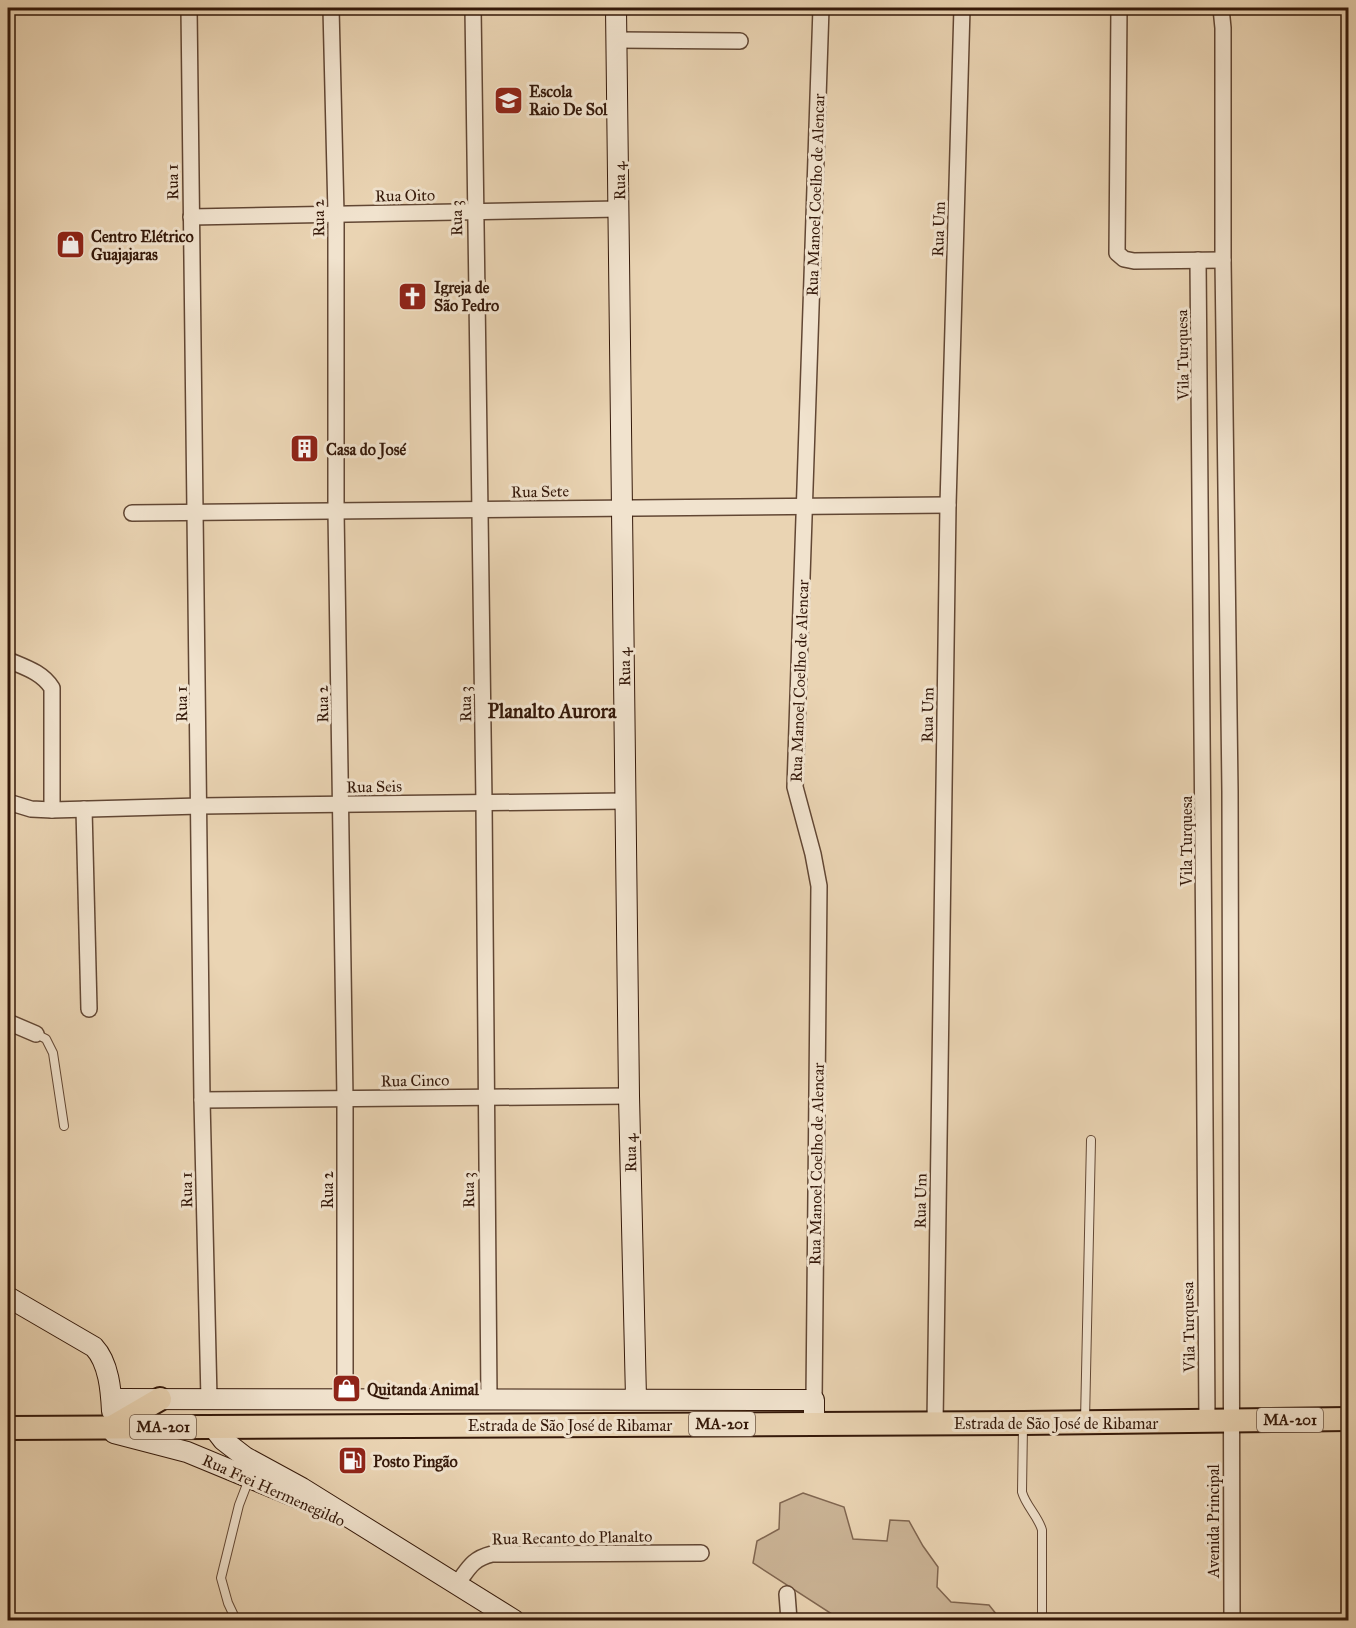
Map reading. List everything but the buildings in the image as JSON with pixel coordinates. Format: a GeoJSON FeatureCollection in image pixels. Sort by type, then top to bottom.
{"type":"FeatureCollection","features":[{"type":"Feature","properties":{"kind":"main road"},"geometry":{"type":"LineString","coordinates":[[101,1428],[160,1399]]}},
{"type":"Feature","properties":{"kind":"main road","name":"Estrada de São José de Ribamar"},"geometry":{"type":"LineString","coordinates":[[8,1428],[1085,1423],[1348,1419]]}},
{"type":"Feature","properties":{"kind":"street","name":"Rua 1"},"geometry":{"type":"LineString","coordinates":[[189,8],[197,513],[202,1100],[209,1399]]}},
{"type":"Feature","properties":{"kind":"street","name":"Rua 2"},"geometry":{"type":"LineString","coordinates":[[331,8],[336,214],[336,511],[345,1099],[345,1400]]}},
{"type":"Feature","properties":{"kind":"street","name":"Rua 3"},"geometry":{"type":"LineString","coordinates":[[473,8],[474,212],[484,803],[489,1399]]}},
{"type":"Feature","properties":{"kind":"street","name":"Rua 4"},"geometry":{"type":"LineString","coordinates":[[616,8],[629,1096],[636,1398]]}},
{"type":"Feature","properties":{"kind":"street","name":"Rua Manoel Coelho de Alencar"},"geometry":{"type":"LineString","coordinates":[[814,1424],[819,886],[795,787],[821,8]]}},
{"type":"Feature","properties":{"kind":"street","name":"Rua Um"},"geometry":{"type":"LineString","coordinates":[[935,1423],[948,505],[962,8]]}},
{"type":"Feature","properties":{"kind":"street"},"geometry":{"type":"LineString","coordinates":[[1119,8],[1117,253],[1124,259],[1134,261],[1223,260]]}},
{"type":"Feature","properties":{"kind":"street"},"geometry":{"type":"LineString","coordinates":[[1221,8],[1230,790],[1231,1421]]}},
{"type":"Feature","properties":{"kind":"street"},"geometry":{"type":"LineString","coordinates":[[616,40],[740,41]]}},
{"type":"Feature","properties":{"kind":"street","name":"Rua Oito"},"geometry":{"type":"LineString","coordinates":[[191,217],[619,209]]}},
{"type":"Feature","properties":{"kind":"street","name":"Vila Turquesa"},"geometry":{"type":"LineString","coordinates":[[1198,260],[1204,791],[1203,1098],[1207,1421]]}},
{"type":"Feature","properties":{"kind":"street"},"geometry":{"type":"LineString","coordinates":[[1201,482],[1226,481]]}},
{"type":"Feature","properties":{"kind":"street","name":"Rua Sete"},"geometry":{"type":"LineString","coordinates":[[132,513],[948,505]]}},
{"type":"Feature","properties":{"kind":"street"},"geometry":{"type":"LineString","coordinates":[[8,660],[38,673],[47,680],[52,688],[52,810]]}},
{"type":"Feature","properties":{"kind":"street"},"geometry":{"type":"LineString","coordinates":[[1204,791],[1230,790]]}},
{"type":"Feature","properties":{"kind":"street","name":"Rua Seis"},"geometry":{"type":"LineString","coordinates":[[8,802],[31,809],[52,810],[626,801]]}},
{"type":"Feature","properties":{"kind":"street"},"geometry":{"type":"LineString","coordinates":[[84,809],[89,1009]]}},
{"type":"Feature","properties":{"kind":"street"},"geometry":{"type":"LineString","coordinates":[[8,1022],[36,1034]]}},
{"type":"Feature","properties":{"kind":"street","name":"Rua Cinco"},"geometry":{"type":"LineString","coordinates":[[202,1100],[629,1096]]}},
{"type":"Feature","properties":{"kind":"street"},"geometry":{"type":"LineString","coordinates":[[1203,1098],[1231,1098]]}},
{"type":"Feature","properties":{"kind":"street"},"geometry":{"type":"LineString","coordinates":[[8,1297],[94,1347],[105,1363],[112,1399],[101,1428]]}},
{"type":"Feature","properties":{"kind":"street","name":"Estrada de São José de Ribamar"},"geometry":{"type":"LineString","coordinates":[[112,1399],[814,1400]]}},
{"type":"Feature","properties":{"kind":"street","name":"Avenida Principal"},"geometry":{"type":"LineString","coordinates":[[1231,1421],[1232,1620]]}},
{"type":"Feature","properties":{"kind":"street","name":"Rua Frei Hermenegildo"},"geometry":{"type":"LineString","coordinates":[[213,1427],[223,1440],[245,1457],[303,1488],[386,1542]]}},
{"type":"Feature","properties":{"kind":"street","name":"Rua Frei Hermenegildo"},"geometry":{"type":"LineString","coordinates":[[101,1428],[166,1445],[250,1477],[325,1510],[386,1542],[514,1620]]}},
{"type":"Feature","properties":{"kind":"street","name":"Rua Recanto do Planalto"},"geometry":{"type":"LineString","coordinates":[[458,1584],[473,1562],[492,1554],[701,1553]]}},
{"type":"Feature","properties":{"kind":"street"},"geometry":{"type":"LineString","coordinates":[[787,1594],[789,1620]]}},
{"type":"Feature","properties":{"kind":"lane"},"geometry":{"type":"LineString","coordinates":[[36,1034],[46,1039],[53,1053],[64,1126]]}},
{"type":"Feature","properties":{"kind":"lane"},"geometry":{"type":"LineString","coordinates":[[1085,1423],[1091,1140]]}},
{"type":"Feature","properties":{"kind":"lane"},"geometry":{"type":"LineString","coordinates":[[1023,1423],[1024,1499],[1039,1521],[1042,1530],[1042,1620]]}},
{"type":"Feature","properties":{"kind":"lane"},"geometry":{"type":"LineString","coordinates":[[236,1620],[228,1603],[221,1578],[239,1505],[250,1477]]}},
{"type":"Feature","properties":{"kind":"shaded area"},"geometry":{"type":"Polygon","coordinates":[[[803,1493],[844,1507],[853,1539],[887,1541],[890,1520],[909,1521],[938,1567],[937,1587],[951,1602],[989,1605],[1001,1620],[841,1620],[753,1563],[757,1541],[779,1529],[780,1503],[803,1493]]]}},
{"type":"Feature","properties":{"kind":"waterway"},"geometry":{"type":"LineString","coordinates":[[918,1616],[920,1620]]}},
{"type":"Feature","properties":{"kind":"place","name":"Escola Raio De Sol"},"geometry":{"type":"Point","coordinates":[508,100]}},
{"type":"Feature","properties":{"kind":"place","name":"Centro Elétrico Guajajaras"},"geometry":{"type":"Point","coordinates":[70,245]}},
{"type":"Feature","properties":{"kind":"place","name":"Igreja de São Pedro"},"geometry":{"type":"Point","coordinates":[413,296]}},
{"type":"Feature","properties":{"kind":"place","name":"Casa do José"},"geometry":{"type":"Point","coordinates":[305,449]}},
{"type":"Feature","properties":{"kind":"place","name":"Quitanda Animal"},"geometry":{"type":"Point","coordinates":[346,1389]}},
{"type":"Feature","properties":{"kind":"place","name":"Posto Pingão"},"geometry":{"type":"Point","coordinates":[352,1461]}},
{"type":"Feature","properties":{"kind":"district","name":"Planalto Aurora"},"geometry":{"type":"Point","coordinates":[552,711]}}]}
